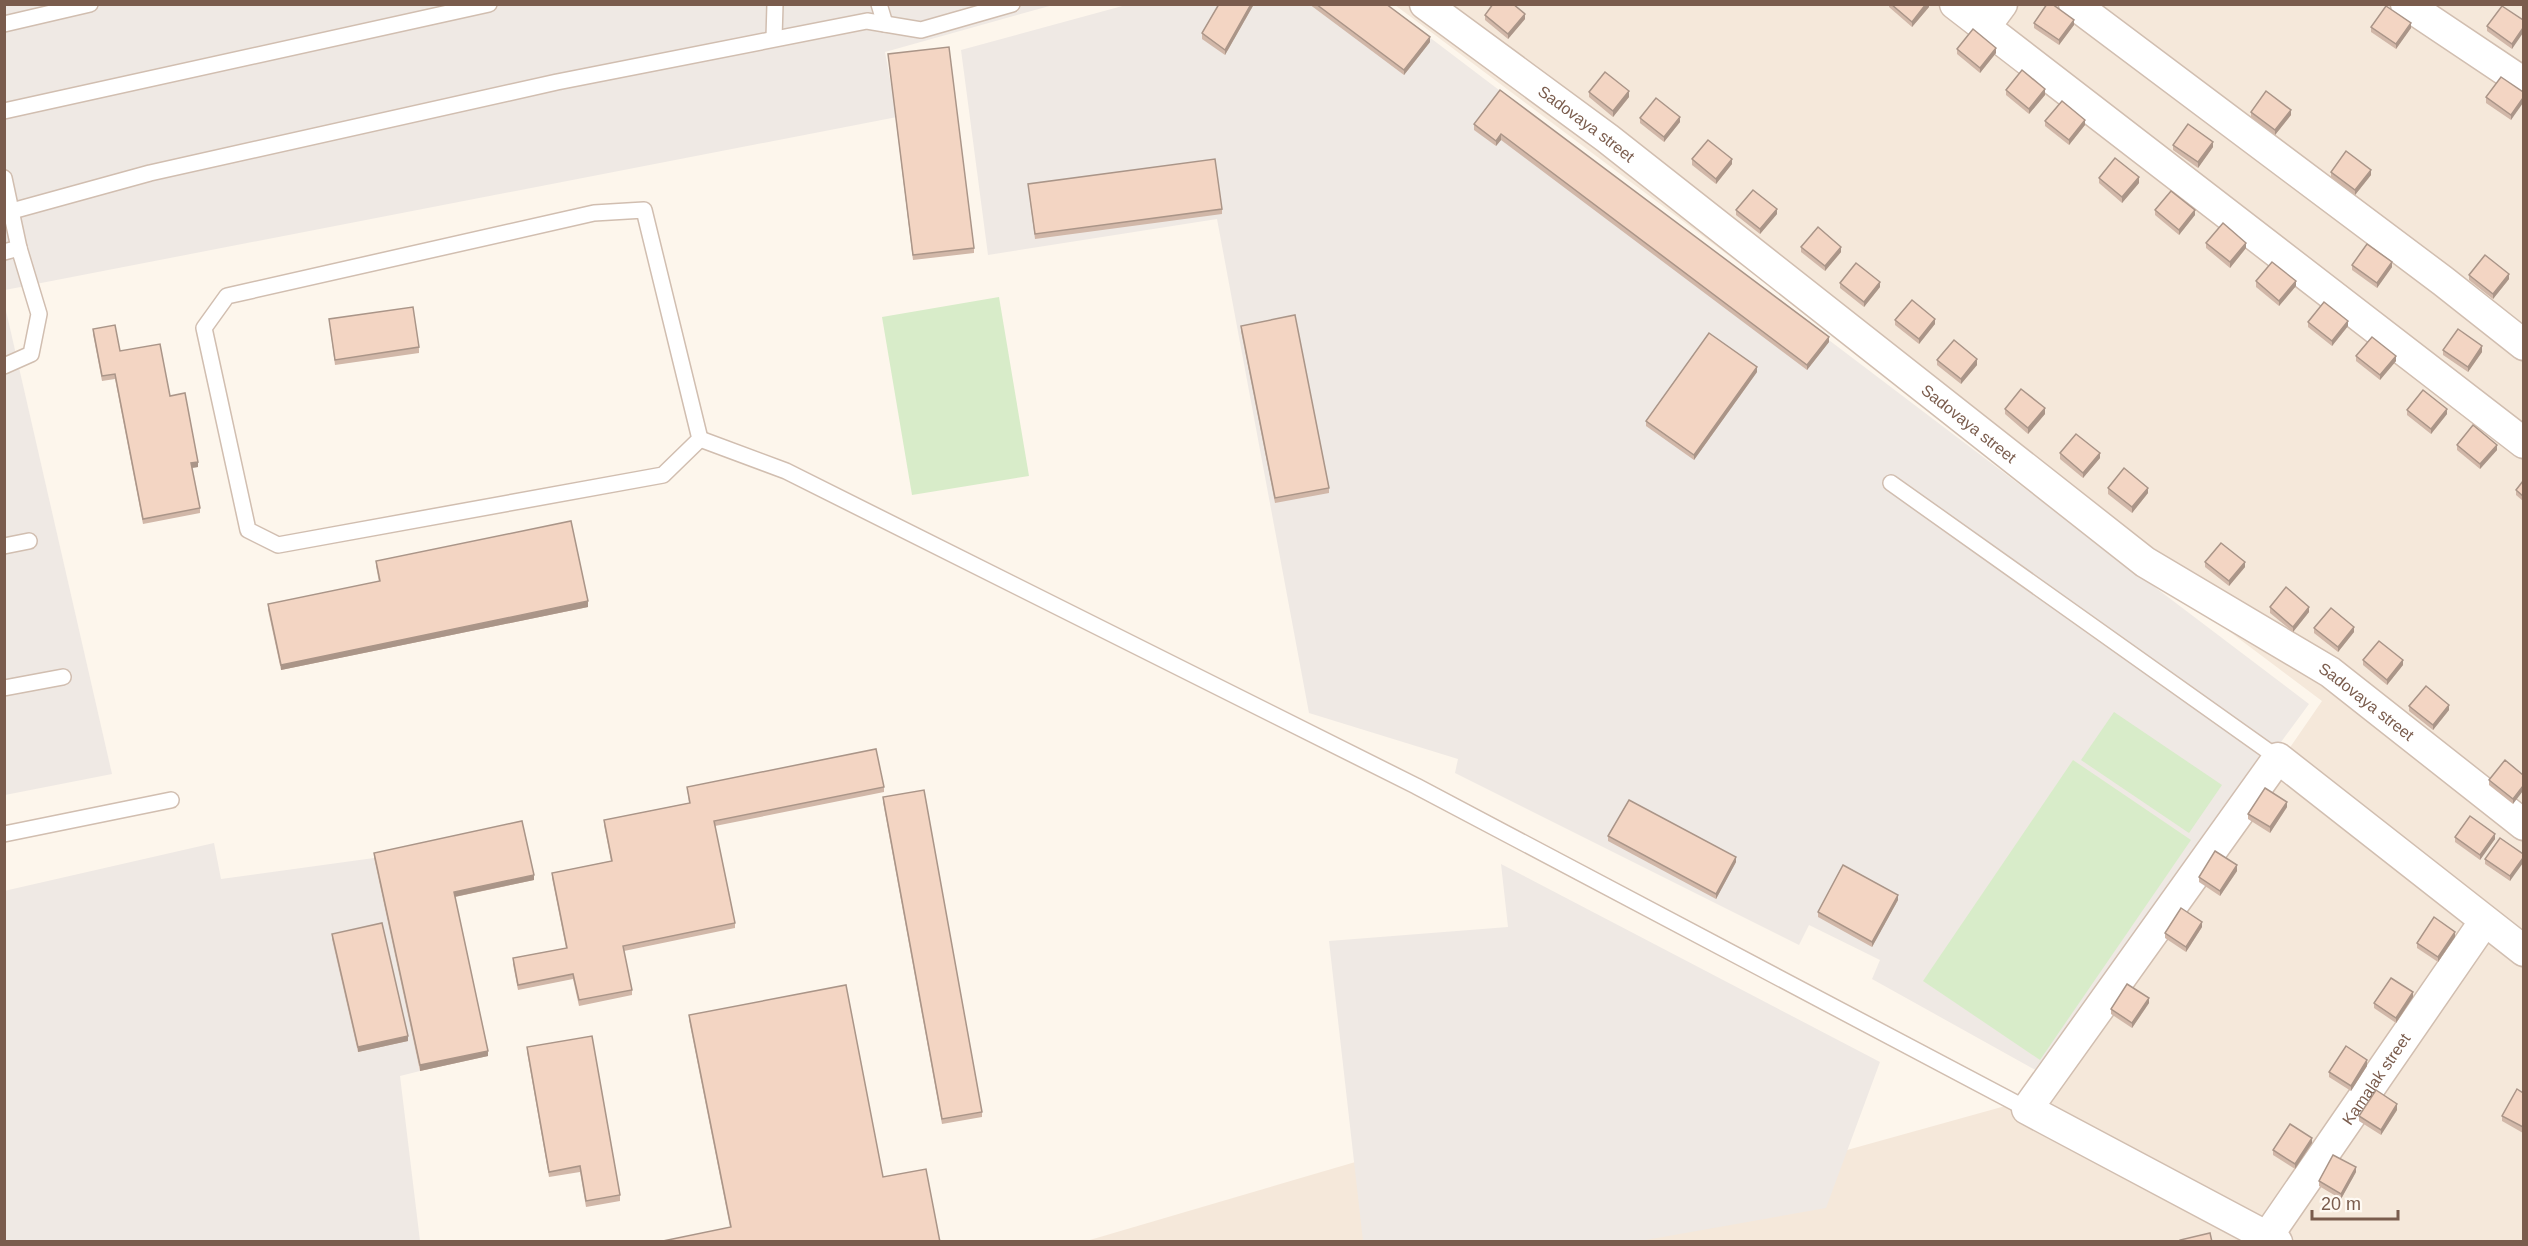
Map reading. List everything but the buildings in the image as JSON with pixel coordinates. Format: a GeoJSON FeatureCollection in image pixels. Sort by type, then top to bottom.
{"type":"FeatureCollection","features":[{"type":"Feature","properties":{"kind":"street","name":"Sadovaya street"},"geometry":{"type":"LineString","coordinates":[[1425,4],[1607,138],[2145,562],[2330,672],[2523,825]]}},
{"type":"Feature","properties":{"kind":"street"},"geometry":{"type":"LineString","coordinates":[[1955,4],[1993,16],[2523,443]]}},
{"type":"Feature","properties":{"kind":"street"},"geometry":{"type":"LineString","coordinates":[[2074,4],[2443,281],[2523,345]]}},
{"type":"Feature","properties":{"kind":"street"},"geometry":{"type":"LineString","coordinates":[[2406,4],[2523,83]]}},
{"type":"Feature","properties":{"kind":"street"},"geometry":{"type":"LineString","coordinates":[[2027,1109],[2278,758],[2523,951]]}},
{"type":"Feature","properties":{"kind":"street","name":"Kamalak street"},"geometry":{"type":"LineString","coordinates":[[2027,1109],[2272,1239],[2484,922]]}},
{"type":"Feature","properties":{"kind":"lane"},"geometry":{"type":"LineString","coordinates":[[4,24],[90,4]]}},
{"type":"Feature","properties":{"kind":"lane"},"geometry":{"type":"LineString","coordinates":[[4,111],[489,4]]}},
{"type":"Feature","properties":{"kind":"lane"},"geometry":{"type":"LineString","coordinates":[[774,38],[775,4]]}},
{"type":"Feature","properties":{"kind":"lane"},"geometry":{"type":"LineString","coordinates":[[879,4],[885,24]]}},
{"type":"Feature","properties":{"kind":"lane"},"geometry":{"type":"LineString","coordinates":[[12,211],[161,171],[557,82],[867,21],[921,30],[1004,6]]}},
{"type":"Feature","properties":{"kind":"lane"},"geometry":{"type":"LineString","coordinates":[[4,178],[12,211],[12,250],[39,314],[31,354],[4,366]]}},
{"type":"Feature","properties":{"kind":"lane"},"geometry":{"type":"LineString","coordinates":[[644,210],[700,439],[663,474],[278,545],[248,530],[204,328],[227,296],[594,213],[644,210]]}},
{"type":"Feature","properties":{"kind":"lane"},"geometry":{"type":"LineString","coordinates":[[700,439],[786,471],[1405,781],[2027,1109]]}},
{"type":"Feature","properties":{"kind":"lane"},"geometry":{"type":"LineString","coordinates":[[1892,483],[2278,758]]}},
{"type":"Feature","properties":{"kind":"lane"},"geometry":{"type":"LineString","coordinates":[[4,546],[29,541]]}},
{"type":"Feature","properties":{"kind":"lane"},"geometry":{"type":"LineString","coordinates":[[4,688],[63,677]]}},
{"type":"Feature","properties":{"kind":"lane"},"geometry":{"type":"LineString","coordinates":[[4,834],[171,800]]}},
{"type":"Feature","properties":{"kind":"shaded area"},"geometry":{"type":"Polygon","coordinates":[[[5,5],[1053,5],[885,52],[897,117],[5,290],[5,5]]]}},
{"type":"Feature","properties":{"kind":"shaded area"},"geometry":{"type":"Polygon","coordinates":[[[1126,5],[1387,5],[2309,704],[2039,1072],[1872,979],[1880,960],[1809,925],[1799,945],[1455,773],[1458,759],[1309,713],[1217,219],[988,255],[961,50],[1126,5]]]}},
{"type":"Feature","properties":{"kind":"shaded area"},"geometry":{"type":"Polygon","coordinates":[[[1395,5],[2523,5],[2523,1241],[1521,1241],[2052,1093],[2322,701],[1395,5]]]}},
{"type":"Feature","properties":{"kind":"shaded area"},"geometry":{"type":"Polygon","coordinates":[[[4,302],[112,774],[5,795],[4,795],[4,302]]]}},
{"type":"Feature","properties":{"kind":"shaded area"},"geometry":{"type":"Polygon","coordinates":[[[214,843],[221,879],[374,858],[420,1071],[400,1076],[420,1241],[5,1241],[4,891],[214,843]]]}},
{"type":"Feature","properties":{"kind":"shaded area"},"geometry":{"type":"Polygon","coordinates":[[[1501,864],[1880,1062],[1826,1208],[1640,1241],[1363,1241],[1329,941],[1508,927],[1501,864]]]}},
{"type":"Feature","properties":{"kind":"shaded area"},"geometry":{"type":"Polygon","coordinates":[[[1369,1158],[1382,1242],[1083,1242],[1369,1158]]]}},
{"type":"Feature","properties":{"kind":"green space"},"geometry":{"type":"Polygon","coordinates":[[[999,297],[1029,476],[912,495],[882,317],[999,297]]]}},
{"type":"Feature","properties":{"kind":"green space"},"geometry":{"type":"Polygon","coordinates":[[[2114,712],[2222,785],[2189,833],[2081,760],[2114,712]]]}},
{"type":"Feature","properties":{"kind":"green space"},"geometry":{"type":"Polygon","coordinates":[[[2073,760],[2191,840],[2040,1060],[1923,981],[2073,760]]]}}]}
